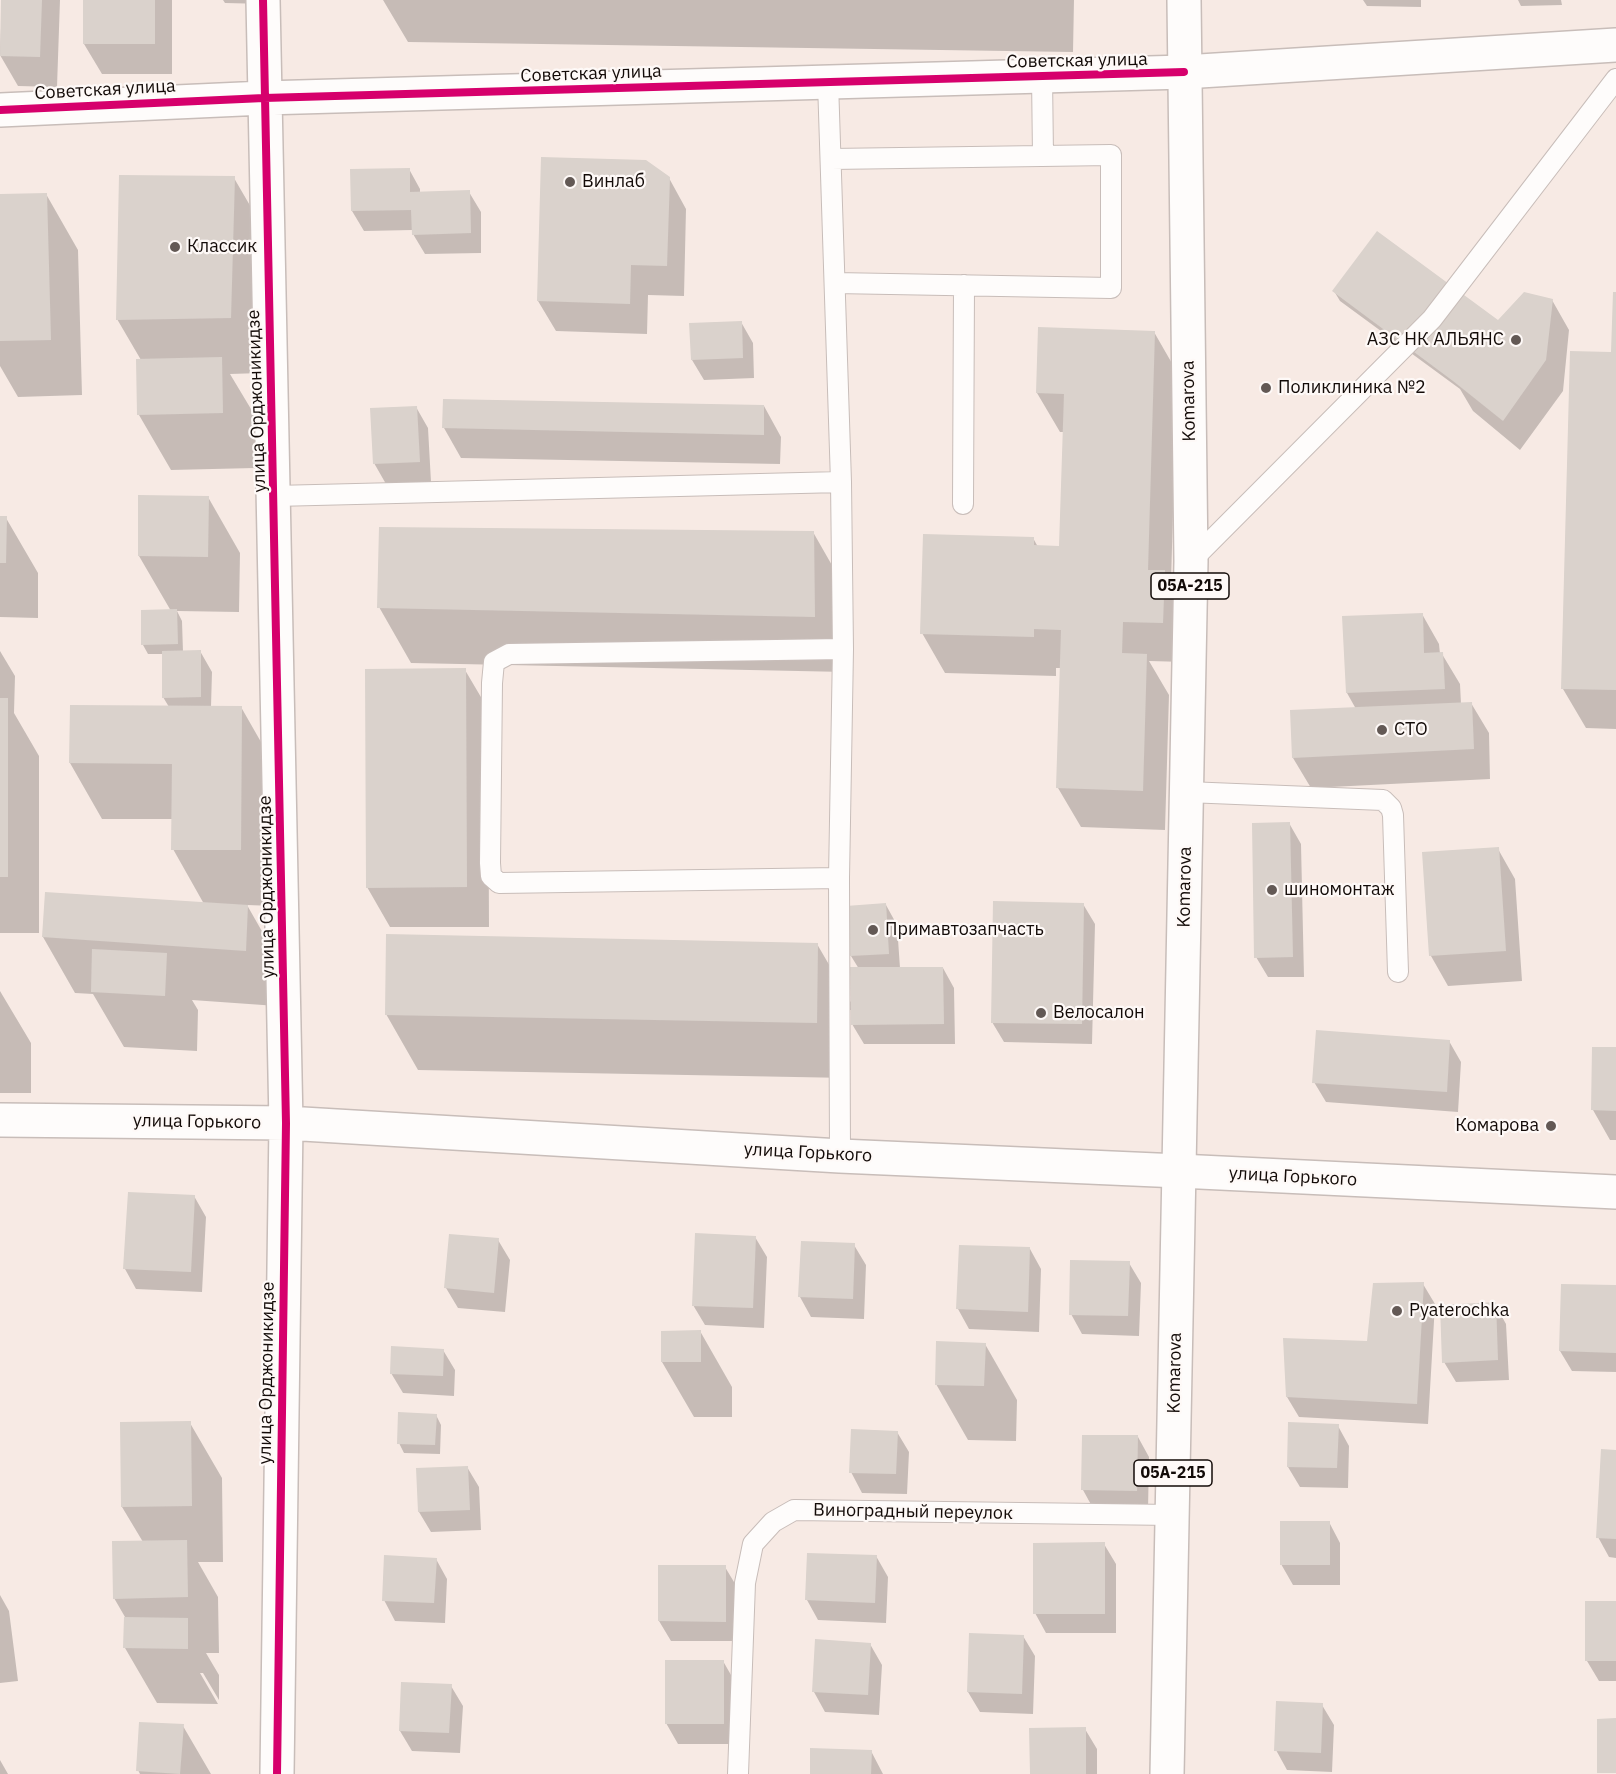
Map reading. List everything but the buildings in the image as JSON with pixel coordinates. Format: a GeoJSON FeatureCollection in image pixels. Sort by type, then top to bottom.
{"type":"FeatureCollection","features":[{"type":"Feature","properties":{"kind":"main road","name":"улица Орджоникидзе"},"geometry":{"type":"LineString","coordinates":[[263,0],[275,496],[286,1123],[277,1774]]}},
{"type":"Feature","properties":{"kind":"main road","name":"Komarova"},"geometry":{"type":"LineString","coordinates":[[1167,1774],[1191,561],[1184,0]]}},
{"type":"Feature","properties":{"kind":"main road","name":"Советская улица"},"geometry":{"type":"LineString","coordinates":[[0,110],[264,98],[1184,72],[1616,45]]}},
{"type":"Feature","properties":{"kind":"main road","name":"улица Горького"},"geometry":{"type":"LineString","coordinates":[[0,1120],[286,1123],[840,1156],[1616,1192]]}},
{"type":"Feature","properties":{"kind":"lane"},"geometry":{"type":"LineString","coordinates":[[1042,76],[1043,156]]}},
{"type":"Feature","properties":{"kind":"lane"},"geometry":{"type":"LineString","coordinates":[[1191,561],[1432,319],[1616,79]]}},
{"type":"Feature","properties":{"kind":"lane"},"geometry":{"type":"LineString","coordinates":[[828,82],[841,482],[843,649],[839,878],[840,1156]]}},
{"type":"Feature","properties":{"kind":"lane"},"geometry":{"type":"LineString","coordinates":[[831,159],[1111,155],[1111,288],[835,283]]}},
{"type":"Feature","properties":{"kind":"lane"},"geometry":{"type":"LineString","coordinates":[[963,504],[964,285]]}},
{"type":"Feature","properties":{"kind":"lane"},"geometry":{"type":"LineString","coordinates":[[275,496],[841,482]]}},
{"type":"Feature","properties":{"kind":"lane"},"geometry":{"type":"LineString","coordinates":[[839,878],[498,883],[491,876],[490,863],[492,683],[494,662],[509,654],[843,649]]}},
{"type":"Feature","properties":{"kind":"lane"},"geometry":{"type":"LineString","coordinates":[[1186,792],[1383,800],[1391,808],[1393,815],[1398,972]]}},
{"type":"Feature","properties":{"kind":"lane","name":"Виноградный переулок"},"geometry":{"type":"LineString","coordinates":[[738,1774],[745,1584],[753,1544],[773,1522],[794,1510],[1173,1515]]}},
{"type":"Feature","properties":{"kind":"cycle path"},"geometry":{"type":"LineString","coordinates":[[263,0],[286,1123],[277,1774]]}},
{"type":"Feature","properties":{"kind":"cycle path"},"geometry":{"type":"LineString","coordinates":[[0,110],[264,98],[1184,72]]}},
{"type":"Feature","properties":{"kind":"place","name":"Винлаб"},"geometry":{"type":"Point","coordinates":[570,182]}},
{"type":"Feature","properties":{"kind":"place","name":"Классик"},"geometry":{"type":"Point","coordinates":[175,247]}},
{"type":"Feature","properties":{"kind":"place","name":"АЗС НК АЛЬЯНС"},"geometry":{"type":"Point","coordinates":[1516,340]}},
{"type":"Feature","properties":{"kind":"place","name":"Поликлиника №2"},"geometry":{"type":"Point","coordinates":[1266,388]}},
{"type":"Feature","properties":{"kind":"place","name":"СТО"},"geometry":{"type":"Point","coordinates":[1382,730]}},
{"type":"Feature","properties":{"kind":"place","name":"шиномонтаж"},"geometry":{"type":"Point","coordinates":[1272,890]}},
{"type":"Feature","properties":{"kind":"place","name":"Примавтозапчасть"},"geometry":{"type":"Point","coordinates":[873,930]}},
{"type":"Feature","properties":{"kind":"place","name":"Велосалон"},"geometry":{"type":"Point","coordinates":[1041,1013]}},
{"type":"Feature","properties":{"kind":"place","name":"Комарова"},"geometry":{"type":"Point","coordinates":[1551,1126]}},
{"type":"Feature","properties":{"kind":"place","name":"Pyaterochka"},"geometry":{"type":"Point","coordinates":[1397,1311]}}]}
